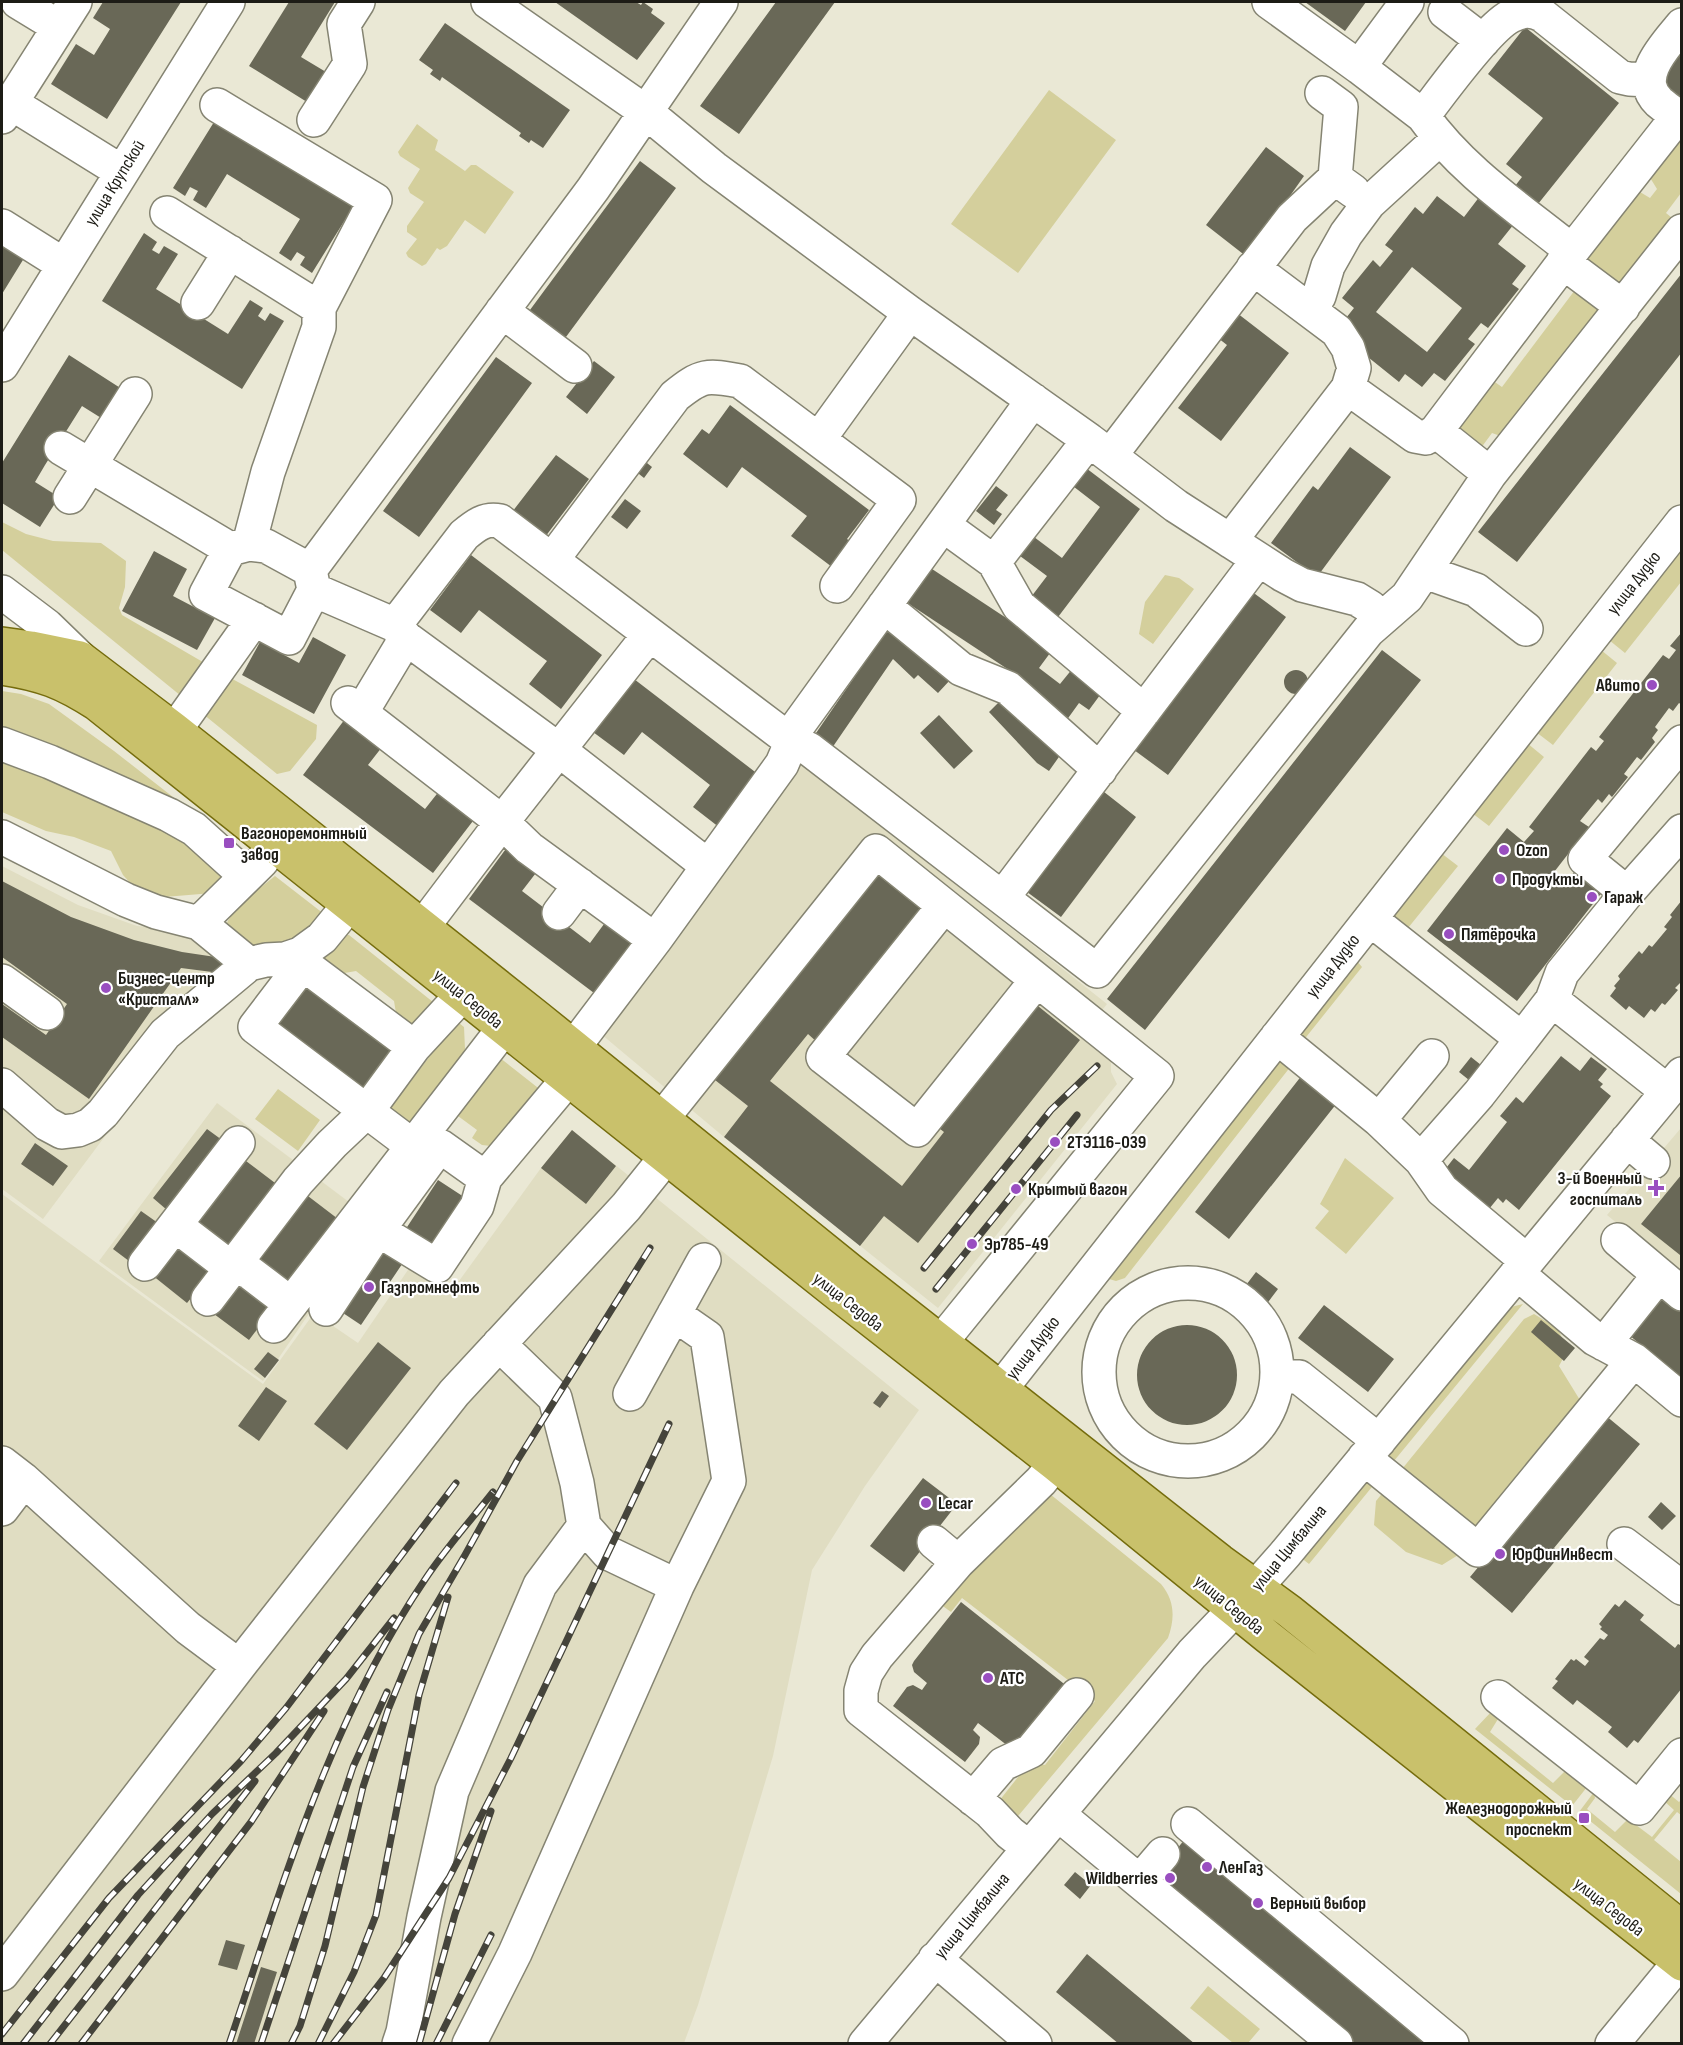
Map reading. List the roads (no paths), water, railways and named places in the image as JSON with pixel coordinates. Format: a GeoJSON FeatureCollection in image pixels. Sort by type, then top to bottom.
{"type":"FeatureCollection","features":[{"type":"Feature","properties":{"kind":"main road","name":"улица Седова"},"geometry":{"type":"LineString","coordinates":[[2,644],[80,658],[175,730],[358,894]]}},
{"type":"Feature","properties":{"kind":"main road","name":"улица Седова"},"geometry":{"type":"LineString","coordinates":[[2,668],[47,677],[89,699],[358,894],[414,938],[574,1047],[664,1138],[993,1398],[1220,1561],[1245,1599],[1303,1622],[1682,1928]]}},
{"type":"Feature","properties":{"kind":"main road","name":"улица Седова"},"geometry":{"type":"LineString","coordinates":[[414,938],[462,995],[568,1079],[664,1138],[941,1342],[1055,1464],[1245,1599],[1681,1961]]}},
{"type":"Feature","properties":{"kind":"street"},"geometry":{"type":"LineString","coordinates":[[18,2],[67,14],[6,110],[122,172]]}},
{"type":"Feature","properties":{"kind":"street","name":"улица Крупской"},"geometry":{"type":"LineString","coordinates":[[2,365],[228,2]]}},
{"type":"Feature","properties":{"kind":"street"},"geometry":{"type":"LineString","coordinates":[[314,120],[351,64],[344,24],[358,2]]}},
{"type":"Feature","properties":{"kind":"street"},"geometry":{"type":"LineString","coordinates":[[488,2],[646,112],[714,168],[910,313],[1100,448],[1176,506],[1258,561],[1302,585],[1357,599],[1370,607],[1381,619]]}},
{"type":"Feature","properties":{"kind":"street"},"geometry":{"type":"LineString","coordinates":[[217,105],[375,200],[319,308],[319,327],[268,472],[239,546],[206,594],[289,638],[312,580],[502,311],[593,189],[721,2]]}},
{"type":"Feature","properties":{"kind":"street"},"geometry":{"type":"LineString","coordinates":[[1269,2],[1359,67],[1431,128],[1469,168],[1623,307]]}},
{"type":"Feature","properties":{"kind":"street"},"geometry":{"type":"LineString","coordinates":[[1359,67],[1407,2]]}},
{"type":"Feature","properties":{"kind":"street"},"geometry":{"type":"LineString","coordinates":[[1319,296],[1328,266],[1346,234],[1431,128],[1484,41],[1509,17],[1531,10],[1542,15],[1612,72],[1629,79],[1648,80]]}},
{"type":"Feature","properties":{"kind":"street"},"geometry":{"type":"LineString","coordinates":[[1444,12],[1484,41]]}},
{"type":"Feature","properties":{"kind":"street"},"geometry":{"type":"LineString","coordinates":[[1348,388],[1415,436],[1426,438],[1436,431],[1568,256],[1680,118],[1658,101],[1651,91],[1648,80],[1651,67],[1682,25]]}},
{"type":"Feature","properties":{"kind":"street"},"geometry":{"type":"LineString","coordinates":[[994,562],[1100,448],[1253,268],[1292,218],[1335,178],[1341,107],[1322,93]]}},
{"type":"Feature","properties":{"kind":"street"},"geometry":{"type":"LineString","coordinates":[[1335,178],[1369,203]]}},
{"type":"Feature","properties":{"kind":"street"},"geometry":{"type":"LineString","coordinates":[[167,213],[319,308]]}},
{"type":"Feature","properties":{"kind":"street"},"geometry":{"type":"LineString","coordinates":[[2,226],[64,265]]}},
{"type":"Feature","properties":{"kind":"street"},"geometry":{"type":"LineString","coordinates":[[655,940],[529,848],[502,822],[354,708],[400,632],[464,535],[476,524],[491,519],[500,521],[791,741],[809,748],[1098,971],[1368,631],[1407,597],[1490,474],[1682,231]]}},
{"type":"Feature","properties":{"kind":"street"},"geometry":{"type":"LineString","coordinates":[[198,303],[230,252]]}},
{"type":"Feature","properties":{"kind":"street"},"geometry":{"type":"LineString","coordinates":[[1230,541],[1348,388],[1354,368],[1348,348],[1337,331],[1253,268]]}},
{"type":"Feature","properties":{"kind":"street"},"geometry":{"type":"LineString","coordinates":[[502,311],[575,366]]}},
{"type":"Feature","properties":{"kind":"street"},"geometry":{"type":"LineString","coordinates":[[819,439],[910,313]]}},
{"type":"Feature","properties":{"kind":"street"},"geometry":{"type":"LineString","coordinates":[[552,560],[675,396],[693,381],[711,376],[740,381],[899,500],[837,586]]}},
{"type":"Feature","properties":{"kind":"street"},"geometry":{"type":"LineString","coordinates":[[70,497],[135,394]]}},
{"type":"Feature","properties":{"kind":"street"},"geometry":{"type":"LineString","coordinates":[[574,1047],[655,940],[782,764],[799,724],[1033,400]]}},
{"type":"Feature","properties":{"kind":"street"},"geometry":{"type":"LineString","coordinates":[[1436,431],[1490,474]]}},
{"type":"Feature","properties":{"kind":"street"},"geometry":{"type":"LineString","coordinates":[[61,448],[239,546],[266,546],[312,580],[400,632],[708,866]]}},
{"type":"Feature","properties":{"kind":"street","name":"улица Дудко"},"geometry":{"type":"LineString","coordinates":[[993,1398],[1682,522]]}},
{"type":"Feature","properties":{"kind":"street"},"geometry":{"type":"LineString","coordinates":[[943,525],[994,562],[1018,606],[1144,711]]}},
{"type":"Feature","properties":{"kind":"street"},"geometry":{"type":"LineString","coordinates":[[1003,897],[1258,561]]}},
{"type":"Feature","properties":{"kind":"street"},"geometry":{"type":"LineString","coordinates":[[1425,572],[1476,590],[1526,629]]}},
{"type":"Feature","properties":{"kind":"street","name":"улица Седова"},"geometry":{"type":"LineString","coordinates":[[2,592],[47,626],[80,658]]}},
{"type":"Feature","properties":{"kind":"street"},"geometry":{"type":"LineString","coordinates":[[884,606],[961,669],[1008,688],[1100,770]]}},
{"type":"Feature","properties":{"kind":"street"},"geometry":{"type":"LineString","coordinates":[[175,730],[254,619]]}},
{"type":"Feature","properties":{"kind":"street"},"geometry":{"type":"LineString","coordinates":[[414,938],[558,750],[650,635]]}},
{"type":"Feature","properties":{"kind":"street"},"geometry":{"type":"LineString","coordinates":[[1627,893],[1585,859],[1682,742]]}},
{"type":"Feature","properties":{"kind":"street"},"geometry":{"type":"LineString","coordinates":[[2,744],[50,762],[169,815],[255,869],[199,923]]}},
{"type":"Feature","properties":{"kind":"street"},"geometry":{"type":"LineString","coordinates":[[1421,1160],[1479,1094],[1552,1000],[1562,973],[1627,893],[1682,831]]}},
{"type":"Feature","properties":{"kind":"street"},"geometry":{"type":"LineString","coordinates":[[2,837],[126,900],[156,912],[199,923],[249,964]]}},
{"type":"Feature","properties":{"kind":"street"},"geometry":{"type":"LineString","coordinates":[[2,1974],[239,1666],[454,1393],[626,1207],[664,1138],[876,851],[1156,1076],[941,1342]]}},
{"type":"Feature","properties":{"kind":"street"},"geometry":{"type":"LineString","coordinates":[[559,913],[580,885]]}},
{"type":"Feature","properties":{"kind":"street"},"geometry":{"type":"LineString","coordinates":[[358,894],[302,959],[255,1027],[422,1152]]}},
{"type":"Feature","properties":{"kind":"street"},"geometry":{"type":"LineString","coordinates":[[944,906],[823,1057],[917,1130],[1037,980]]}},
{"type":"Feature","properties":{"kind":"street"},"geometry":{"type":"LineString","coordinates":[[1370,919],[1522,1039]]}},
{"type":"Feature","properties":{"kind":"street"},"geometry":{"type":"LineString","coordinates":[[2,1086],[47,1124],[62,1132],[78,1130],[90,1125],[103,1113],[165,1034],[249,964],[266,960],[302,959],[414,1047]]}},
{"type":"Feature","properties":{"kind":"street"},"geometry":{"type":"LineString","coordinates":[[3,985],[47,1013]]}},
{"type":"Feature","properties":{"kind":"street"},"geometry":{"type":"LineString","coordinates":[[208,1299],[298,1181],[332,1144],[367,1112],[414,1047],[462,995]]}},
{"type":"Feature","properties":{"kind":"street"},"geometry":{"type":"LineString","coordinates":[[1552,1000],[1674,1082]]}},
{"type":"Feature","properties":{"kind":"street"},"geometry":{"type":"LineString","coordinates":[[326,1310],[377,1218],[504,1028]]}},
{"type":"Feature","properties":{"kind":"street"},"geometry":{"type":"LineString","coordinates":[[1277,1037],[1379,1120],[1421,1160],[1442,1190],[1595,1339],[1634,1360],[1682,1400]]}},
{"type":"Feature","properties":{"kind":"street"},"geometry":{"type":"LineString","coordinates":[[1379,1120],[1432,1056]]}},
{"type":"Feature","properties":{"kind":"street"},"geometry":{"type":"LineString","coordinates":[[377,1218],[437,1266],[477,1206],[485,1178],[568,1079]]}},
{"type":"Feature","properties":{"kind":"street","name":"улица Цимбалина"},"geometry":{"type":"LineString","coordinates":[[865,2043],[1192,1654],[1245,1599],[1372,1449],[1674,1082]]}},
{"type":"Feature","properties":{"kind":"street"},"geometry":{"type":"LineString","coordinates":[[1627,1140],[1653,1162]]}},
{"type":"Feature","properties":{"kind":"street"},"geometry":{"type":"LineString","coordinates":[[145,1264],[238,1143]]}},
{"type":"Feature","properties":{"kind":"street"},"geometry":{"type":"LineString","coordinates":[[422,1152],[440,1146],[485,1178]]}},
{"type":"Feature","properties":{"kind":"street"},"geometry":{"type":"LineString","coordinates":[[175,1225],[222,1261],[249,1272],[283,1315],[377,1218]]}},
{"type":"Feature","properties":{"kind":"street"},"geometry":{"type":"LineString","coordinates":[[1604,1344],[1670,1284],[1618,1240]]}},
{"type":"Feature","properties":{"kind":"street"},"geometry":{"type":"LineString","coordinates":[[630,1394],[704,1260]]}},
{"type":"Feature","properties":{"kind":"street"},"geometry":{"type":"LineString","coordinates":[[1084,1282],[1122,1312]]}},
{"type":"Feature","properties":{"kind":"street"},"geometry":{"type":"LineString","coordinates":[[1193,1282],[1215,1286],[1267,1328],[1276,1352],[1278,1376],[1275,1394],[1267,1414],[1256,1430],[1240,1445],[1224,1454],[1188,1461],[1165,1458],[1142,1448],[1120,1430],[1105,1404],[1099,1370],[1103,1343],[1111,1327],[1135,1299],[1163,1286],[1193,1282]]}},
{"type":"Feature","properties":{"kind":"street"},"geometry":{"type":"LineString","coordinates":[[469,2043],[515,1953],[677,1587],[729,1481],[707,1337],[674,1314]]}},
{"type":"Feature","properties":{"kind":"street"},"geometry":{"type":"LineString","coordinates":[[499,1344],[555,1398],[578,1483],[584,1526],[608,1553],[677,1587]]}},
{"type":"Feature","properties":{"kind":"street"},"geometry":{"type":"LineString","coordinates":[[1278,1376],[1299,1377],[1478,1550],[1634,1360]]}},
{"type":"Feature","properties":{"kind":"street"},"geometry":{"type":"LineString","coordinates":[[1029,1848],[974,1799],[861,1710],[861,1691],[866,1673],[946,1552],[1041,1481],[1055,1464]]}},
{"type":"Feature","properties":{"kind":"street"},"geometry":{"type":"LineString","coordinates":[[2,1509],[13,1472],[188,1628],[239,1666]]}},
{"type":"Feature","properties":{"kind":"street"},"geometry":{"type":"LineString","coordinates":[[399,2043],[452,1791],[540,1585],[584,1526]]}},
{"type":"Feature","properties":{"kind":"street"},"geometry":{"type":"LineString","coordinates":[[1624,1544],[1682,1588]]}},
{"type":"Feature","properties":{"kind":"street"},"geometry":{"type":"LineString","coordinates":[[974,1799],[1003,1764],[1031,1751],[1077,1695]]}},
{"type":"Feature","properties":{"kind":"street"},"geometry":{"type":"LineString","coordinates":[[1498,1697],[1639,1808],[1682,1755]]}},
{"type":"Feature","properties":{"kind":"street"},"geometry":{"type":"LineString","coordinates":[[1058,1814],[1336,2043]]}},
{"type":"Feature","properties":{"kind":"street"},"geometry":{"type":"LineString","coordinates":[[1188,1824],[1452,2043]]}},
{"type":"Feature","properties":{"kind":"street"},"geometry":{"type":"LineString","coordinates":[[1140,1881],[1163,1854]]}},
{"type":"Feature","properties":{"kind":"street"},"geometry":{"type":"LineString","coordinates":[[935,1959],[991,1992],[1035,2043]]}},
{"type":"Feature","properties":{"kind":"street"},"geometry":{"type":"LineString","coordinates":[[1612,2043],[1681,1961]]}},
{"type":"Feature","properties":{"kind":"railway"},"geometry":{"type":"LineString","coordinates":[[924,1268],[1051,1110],[1097,1066]]}},
{"type":"Feature","properties":{"kind":"railway"},"geometry":{"type":"LineString","coordinates":[[936,1289],[1077,1115]]}},
{"type":"Feature","properties":{"kind":"railway"},"geometry":{"type":"LineString","coordinates":[[291,2044],[300,2026],[325,1946],[363,1787],[388,1710],[419,1634],[517,1461],[650,1248]]}},
{"type":"Feature","properties":{"kind":"railway"},"geometry":{"type":"LineString","coordinates":[[333,2044],[384,1978],[449,1878],[511,1758],[669,1424]]}},
{"type":"Feature","properties":{"kind":"railway"},"geometry":{"type":"LineString","coordinates":[[2,2034],[109,1898],[241,1761],[286,1708],[456,1483]]}},
{"type":"Feature","properties":{"kind":"railway"},"geometry":{"type":"LineString","coordinates":[[229,2044],[312,1804],[362,1688],[392,1632],[426,1578],[493,1492]]}},
{"type":"Feature","properties":{"kind":"railway"},"geometry":{"type":"LineString","coordinates":[[318,2044],[354,1972],[376,1915],[419,1695],[448,1597]]}},
{"type":"Feature","properties":{"kind":"railway"},"geometry":{"type":"LineString","coordinates":[[23,2044],[138,1895],[212,1814],[276,1753],[346,1679],[394,1618]]}},
{"type":"Feature","properties":{"kind":"railway"},"geometry":{"type":"LineString","coordinates":[[261,2044],[353,1767],[387,1692]]}},
{"type":"Feature","properties":{"kind":"railway"},"geometry":{"type":"LineString","coordinates":[[81,2044],[251,1822],[324,1711]]}},
{"type":"Feature","properties":{"kind":"railway"},"geometry":{"type":"LineString","coordinates":[[50,2044],[255,1781]]}},
{"type":"Feature","properties":{"kind":"railway"},"geometry":{"type":"LineString","coordinates":[[419,2044],[455,1914],[491,1811]]}},
{"type":"Feature","properties":{"kind":"railway"},"geometry":{"type":"LineString","coordinates":[[436,2044],[491,1935]]}},
{"type":"Feature","properties":{"kind":"place","name":"Авито"},"geometry":{"type":"Point","coordinates":[1652,685]}},
{"type":"Feature","properties":{"kind":"place","name":"Вагоноремонтный завод"},"geometry":{"type":"Point","coordinates":[229,843]}},
{"type":"Feature","properties":{"kind":"place","name":"Ozon"},"geometry":{"type":"Point","coordinates":[1504,850]}},
{"type":"Feature","properties":{"kind":"place","name":"Продукты"},"geometry":{"type":"Point","coordinates":[1500,879]}},
{"type":"Feature","properties":{"kind":"place","name":"Гараж"},"geometry":{"type":"Point","coordinates":[1592,897]}},
{"type":"Feature","properties":{"kind":"place","name":"Пятёрочка"},"geometry":{"type":"Point","coordinates":[1449,934]}},
{"type":"Feature","properties":{"kind":"place","name":"Бизнес-центр «Кристалл»"},"geometry":{"type":"Point","coordinates":[106,988]}},
{"type":"Feature","properties":{"kind":"place","name":"2ТЭ116-039"},"geometry":{"type":"Point","coordinates":[1055,1142]}},
{"type":"Feature","properties":{"kind":"place","name":"3-й Военный госпиталь"},"geometry":{"type":"Point","coordinates":[1656,1188]}},
{"type":"Feature","properties":{"kind":"place","name":"Крытый вагон"},"geometry":{"type":"Point","coordinates":[1016,1189]}},
{"type":"Feature","properties":{"kind":"place","name":"Эр785-49"},"geometry":{"type":"Point","coordinates":[972,1244]}},
{"type":"Feature","properties":{"kind":"place","name":"Газпромнефть"},"geometry":{"type":"Point","coordinates":[369,1287]}},
{"type":"Feature","properties":{"kind":"place","name":"Lecar"},"geometry":{"type":"Point","coordinates":[926,1503]}},
{"type":"Feature","properties":{"kind":"place","name":"ЮрФинИнвест"},"geometry":{"type":"Point","coordinates":[1500,1554]}},
{"type":"Feature","properties":{"kind":"place","name":"АТС"},"geometry":{"type":"Point","coordinates":[988,1678]}},
{"type":"Feature","properties":{"kind":"place","name":"Железнодорожный проспект"},"geometry":{"type":"Point","coordinates":[1584,1818]}},
{"type":"Feature","properties":{"kind":"place","name":"ЛенГаз"},"geometry":{"type":"Point","coordinates":[1207,1867]}},
{"type":"Feature","properties":{"kind":"place","name":"Wildberries"},"geometry":{"type":"Point","coordinates":[1170,1878]}},
{"type":"Feature","properties":{"kind":"place","name":"Верный выбор"},"geometry":{"type":"Point","coordinates":[1258,1903]}}]}
